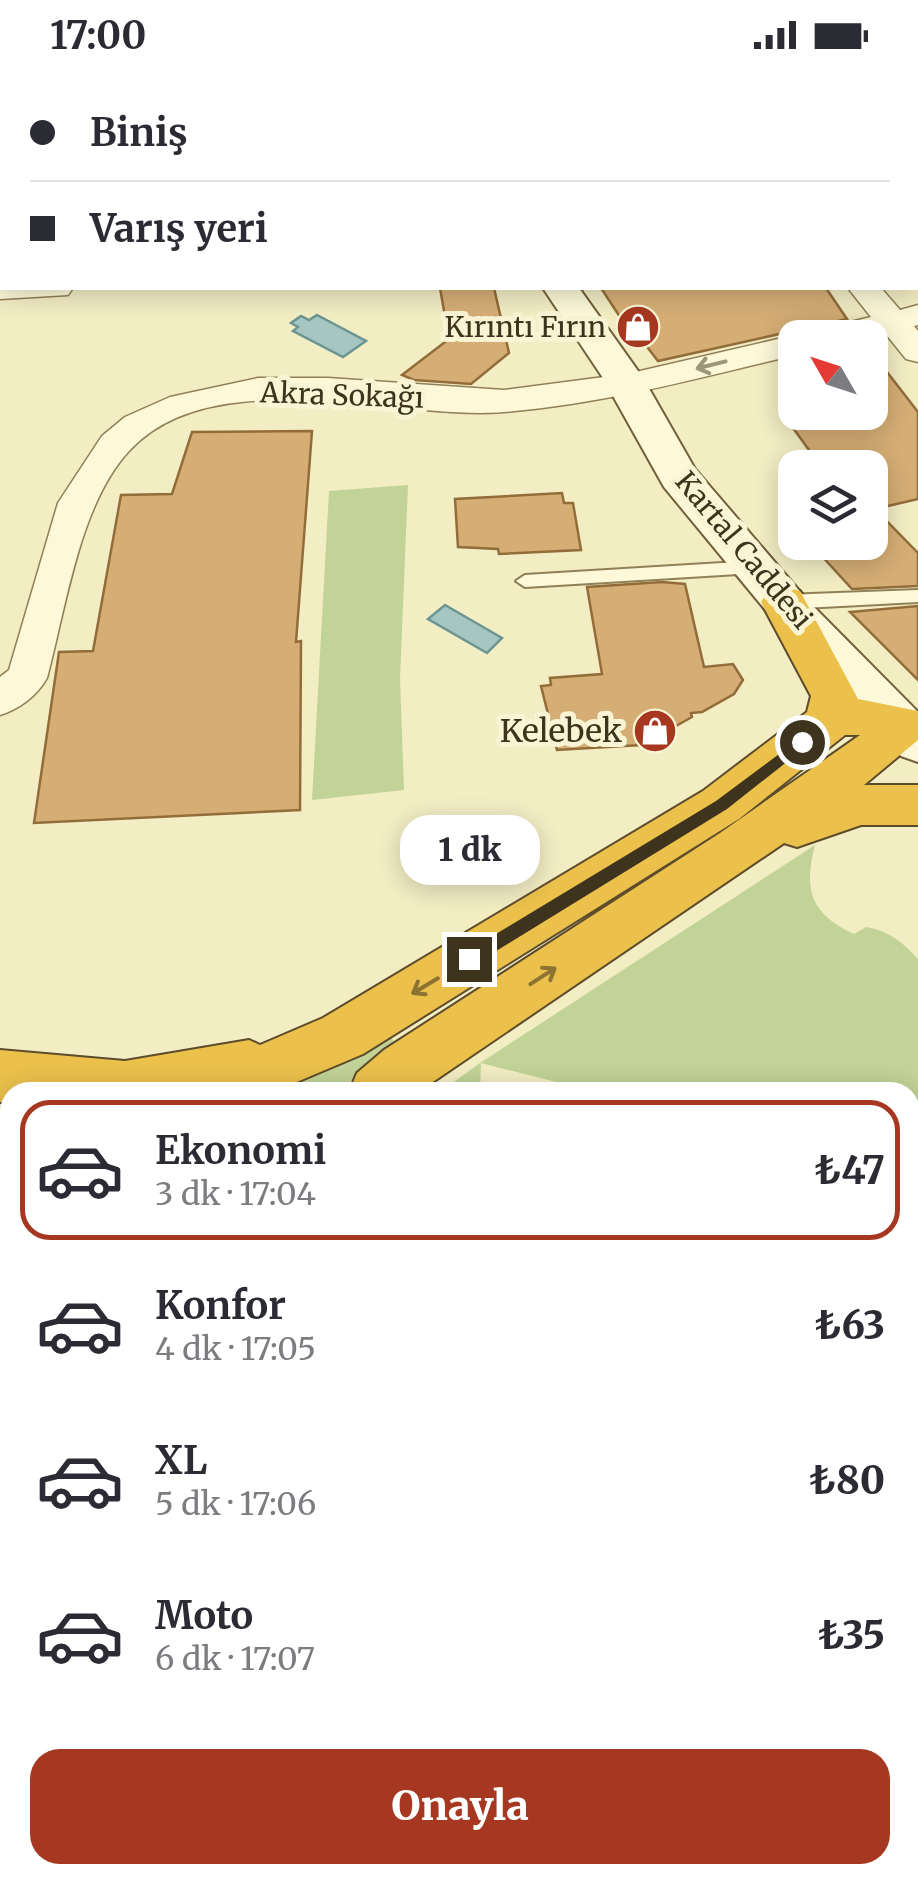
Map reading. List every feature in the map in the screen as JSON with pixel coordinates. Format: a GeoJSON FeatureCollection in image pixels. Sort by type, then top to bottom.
{"type":"FeatureCollection","features":[{"type":"Feature","properties":{"kind":"highway"},"geometry":{"type":"LineString","coordinates":[[769,584],[835,696],[828,722]]}},
{"type":"Feature","properties":{"kind":"highway"},"geometry":{"type":"LineString","coordinates":[[234,1082],[343,1036],[722,805],[828,722],[847,716],[914,724]]}},
{"type":"Feature","properties":{"kind":"highway"},"geometry":{"type":"LineString","coordinates":[[389,1082],[404,1068],[738,848],[914,724]]}},
{"type":"Feature","properties":{"kind":"highway"},"geometry":{"type":"LineString","coordinates":[[738,848],[859,805],[918,805]]}},
{"type":"Feature","properties":{"kind":"highway"},"geometry":{"type":"LineString","coordinates":[[152,1082],[239,1069],[343,1036]]}},
{"type":"Feature","properties":{"kind":"highway"},"geometry":{"type":"LineString","coordinates":[[0,1076],[75,1082]]}},
{"type":"Feature","properties":{"kind":"main road","name":"Kartal Caddesi"},"geometry":{"type":"LineString","coordinates":[[562,290],[627,385],[679,476],[769,584],[914,724]]}},
{"type":"Feature","properties":{"kind":"street"},"geometry":{"type":"LineString","coordinates":[[867,290],[906,318],[918,352]]}},
{"type":"Feature","properties":{"kind":"street","name":"Akra Sokağı"},"geometry":{"type":"LineString","coordinates":[[0,700],[27,678],[76,503],[115,444],[137,425],[182,406],[258,389],[328,389],[475,402],[627,385],[778,349]]}},
{"type":"Feature","properties":{"kind":"lane"},"geometry":{"type":"LineString","coordinates":[[525,581],[769,584],[918,596]]}},
{"type":"Feature","properties":{"kind":"green space"},"geometry":{"type":"Polygon","coordinates":[[[408,485],[400,679],[404,790],[312,800],[329,491],[408,485]]]}},
{"type":"Feature","properties":{"kind":"green space"},"geometry":{"type":"Polygon","coordinates":[[[815,845],[811,888],[828,918],[854,934],[866,927],[889,934],[918,959],[918,1082],[556,1082],[481,1063],[480,1082],[454,1082],[480,1063],[815,845]]]}},
{"type":"Feature","properties":{"kind":"green space"},"geometry":{"type":"Polygon","coordinates":[[[388,1030],[394,1042],[350,1082],[287,1082],[388,1030]]]}},
{"type":"Feature","properties":{"kind":"water"},"geometry":{"type":"Polygon","coordinates":[[[317,315],[366,341],[343,357],[293,331],[298,327],[291,323],[301,316],[309,320],[317,315]]]}},
{"type":"Feature","properties":{"kind":"water"},"geometry":{"type":"Polygon","coordinates":[[[445,605],[502,638],[487,653],[428,619],[445,605]]]}},
{"type":"Feature","properties":{"kind":"building"},"geometry":{"type":"Polygon","coordinates":[[[440,290],[494,290],[509,353],[471,384],[414,380],[402,375],[449,339],[440,290]]]}},
{"type":"Feature","properties":{"kind":"building"},"geometry":{"type":"Polygon","coordinates":[[[602,290],[827,290],[847,319],[778,320],[778,334],[658,361],[641,339],[635,340],[602,290]]]}},
{"type":"Feature","properties":{"kind":"building"},"geometry":{"type":"Polygon","coordinates":[[[888,373],[918,412],[918,499],[888,506],[888,450],[809,450],[795,430],[888,430],[888,373]]]}},
{"type":"Feature","properties":{"kind":"building"},"geometry":{"type":"Polygon","coordinates":[[[312,431],[296,642],[301,641],[300,810],[34,823],[59,652],[93,651],[121,495],[172,494],[192,432],[312,431]]]}},
{"type":"Feature","properties":{"kind":"building"},"geometry":{"type":"Polygon","coordinates":[[[562,493],[564,503],[573,503],[581,550],[499,554],[498,549],[458,547],[455,499],[562,493]]]}},
{"type":"Feature","properties":{"kind":"building"},"geometry":{"type":"Polygon","coordinates":[[[888,522],[918,553],[918,586],[852,589],[825,560],[888,560],[888,522]]]}},
{"type":"Feature","properties":{"kind":"building"},"geometry":{"type":"Polygon","coordinates":[[[685,584],[704,667],[733,664],[743,680],[734,694],[702,712],[691,713],[692,717],[642,745],[557,750],[541,686],[551,685],[550,678],[602,674],[587,587],[685,584]]]}},
{"type":"Feature","properties":{"kind":"building"},"geometry":{"type":"Polygon","coordinates":[[[918,606],[918,680],[850,612],[918,606]]]}},
{"type":"Feature","properties":{"kind":"place","name":"Kırıntı Fırın"},"geometry":{"type":"Point","coordinates":[638,327]}},
{"type":"Feature","properties":{"kind":"place","name":"Kelebek"},"geometry":{"type":"Point","coordinates":[655,731]}},
{"type":"Feature","properties":{"kind":"route"},"geometry":{"type":"LineString","coordinates":[[469,959],[722,805],[802,742]]}}]}
